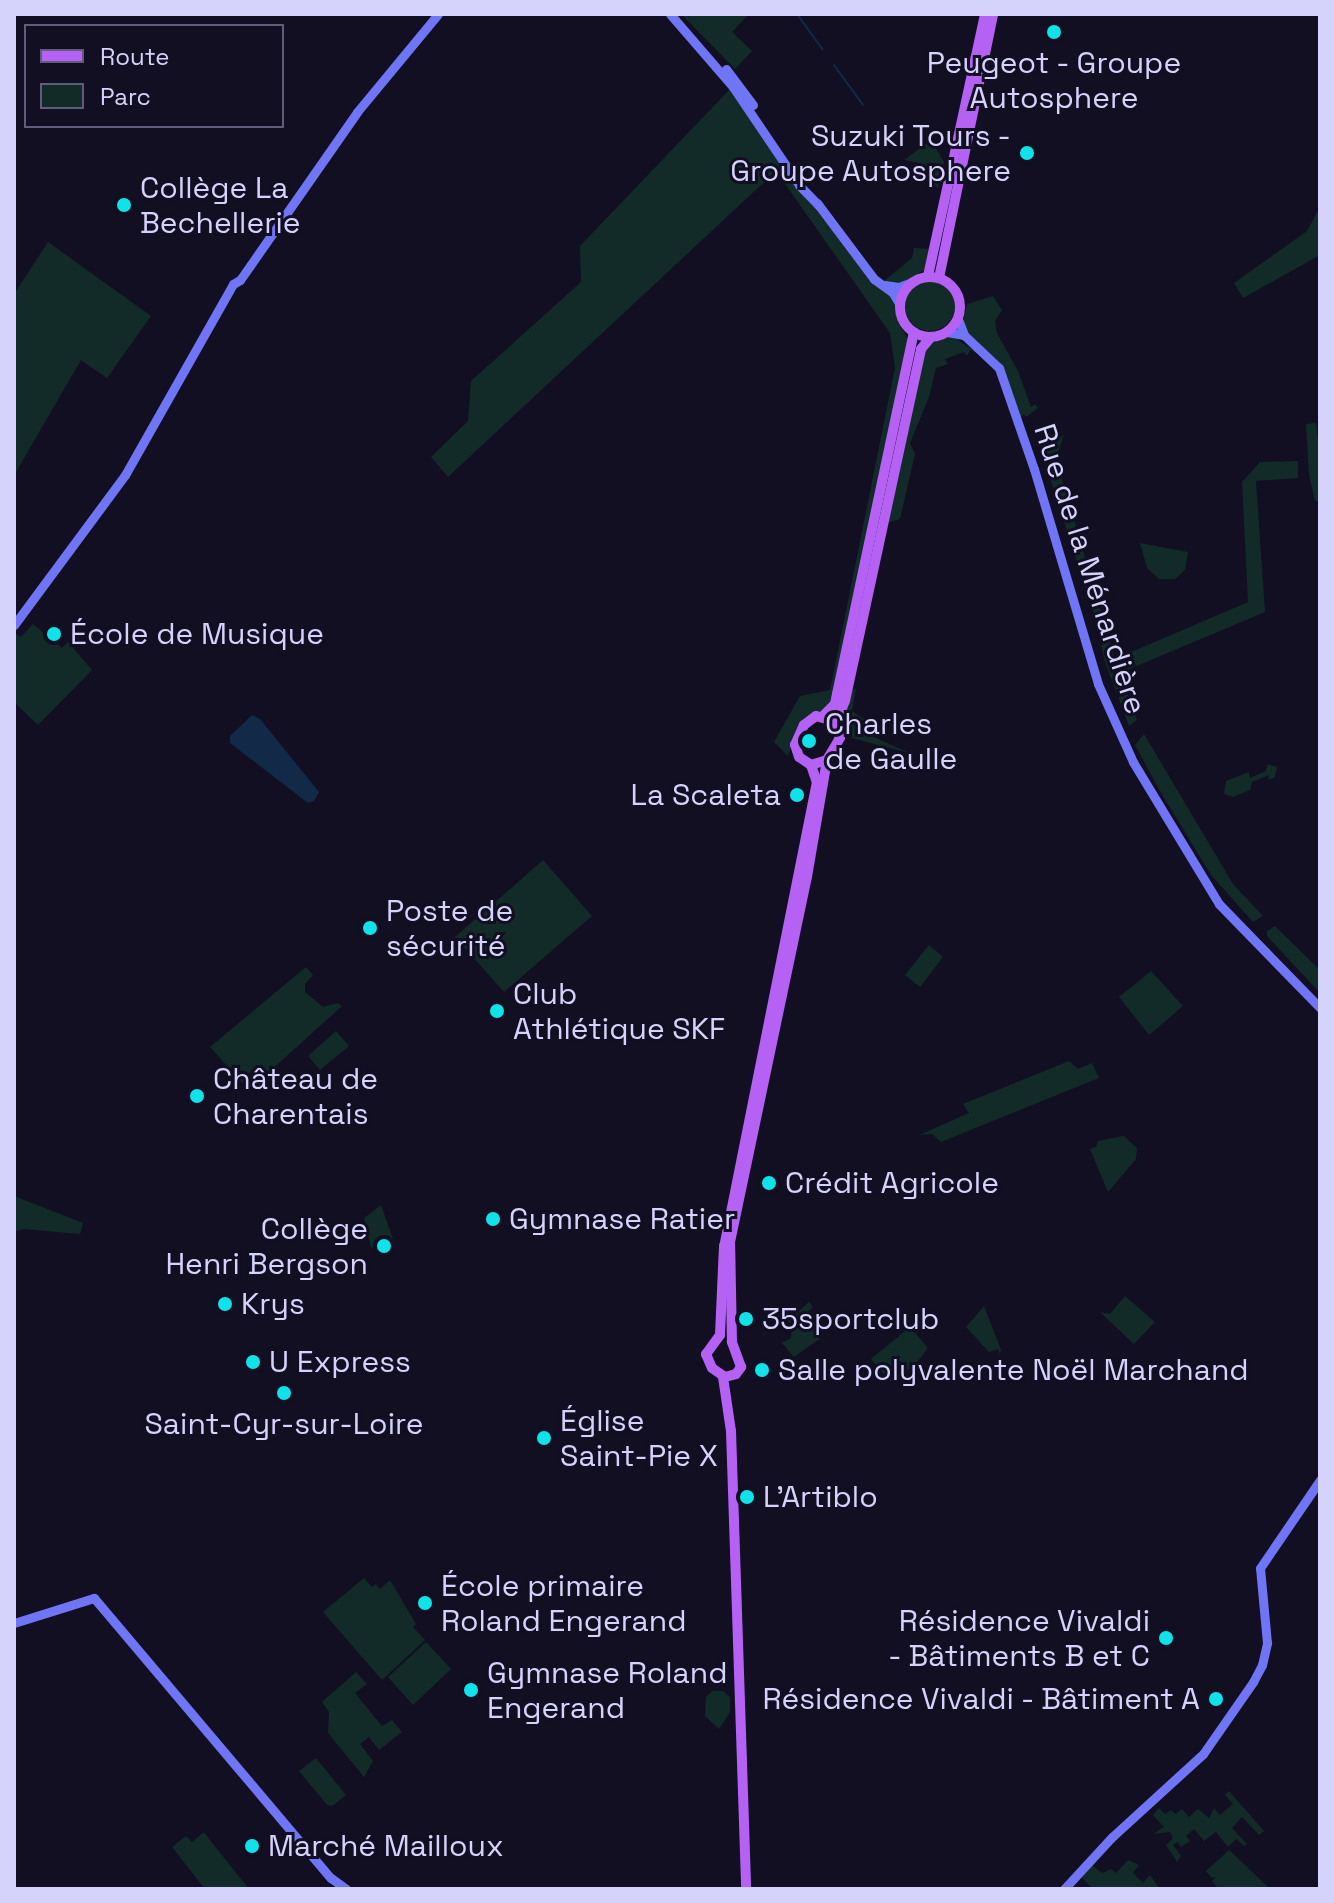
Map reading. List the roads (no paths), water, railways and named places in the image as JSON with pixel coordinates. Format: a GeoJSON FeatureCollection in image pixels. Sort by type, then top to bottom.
{"type":"FeatureCollection","features":[{"type":"Feature","properties":{"kind":"main road"},"geometry":{"type":"LineString","coordinates":[[934,277],[985,14]]}},
{"type":"Feature","properties":{"kind":"main road"},"geometry":{"type":"LineString","coordinates":[[934,277],[993,14]]}},
{"type":"Feature","properties":{"kind":"main road"},"geometry":{"type":"LineString","coordinates":[[729,1376],[741,1367],[732,1342],[730,1242],[807,877],[827,760],[840,738],[836,724],[851,673],[921,349],[931,337],[947,332],[958,319],[958,295],[953,286],[934,277],[912,282],[905,290],[900,305],[903,320],[914,332],[931,337]]}},
{"type":"Feature","properties":{"kind":"main road"},"geometry":{"type":"LineString","coordinates":[[729,1376],[712,1368],[706,1357],[708,1349],[716,1344],[720,1335],[727,1228],[817,782],[811,765],[796,755],[796,739],[806,722],[823,716],[836,700],[914,332]]}},
{"type":"Feature","properties":{"kind":"main road"},"geometry":{"type":"LineString","coordinates":[[823,716],[836,724]]}},
{"type":"Feature","properties":{"kind":"main road"},"geometry":{"type":"LineString","coordinates":[[811,765],[827,760]]}},
{"type":"Feature","properties":{"kind":"main road"},"geometry":{"type":"LineString","coordinates":[[716,1344],[736,1354]]}},
{"type":"Feature","properties":{"kind":"main road"},"geometry":{"type":"LineString","coordinates":[[729,1376],[746,1889]]}},
{"type":"Feature","properties":{"kind":"street"},"geometry":{"type":"LineString","coordinates":[[14,625],[125,475],[233,284],[240,280],[357,112],[438,14]]}},
{"type":"Feature","properties":{"kind":"street"},"geometry":{"type":"LineString","coordinates":[[670,14],[737,81],[764,130],[793,172],[878,284],[895,295],[900,305]]}},
{"type":"Feature","properties":{"kind":"street"},"geometry":{"type":"LineString","coordinates":[[866,266],[886,285],[899,287],[912,282]]}},
{"type":"Feature","properties":{"kind":"street","name":"Rue de la Ménardière"},"geometry":{"type":"LineString","coordinates":[[958,319],[964,335],[997,365],[1007,390],[1098,684],[1122,742],[1219,904],[1320,1008]]}},
{"type":"Feature","properties":{"kind":"street"},"geometry":{"type":"LineString","coordinates":[[947,332],[964,335]]}},
{"type":"Feature","properties":{"kind":"street"},"geometry":{"type":"LineString","coordinates":[[1064,1889],[1094,1855],[1203,1754],[1262,1665],[1268,1633],[1259,1585],[1262,1561],[1320,1480]]}},
{"type":"Feature","properties":{"kind":"street"},"geometry":{"type":"LineString","coordinates":[[14,1623],[94,1598],[331,1878],[346,1889]]}},
{"type":"Feature","properties":{"kind":"water"},"geometry":{"type":"Polygon","coordinates":[[[252,715],[260,719],[319,792],[314,801],[308,803],[230,743],[230,736],[252,715]]]}},
{"type":"Feature","properties":{"kind":"waterway"},"geometry":{"type":"LineString","coordinates":[[797,14],[823,50]]}},
{"type":"Feature","properties":{"kind":"waterway"},"geometry":{"type":"LineString","coordinates":[[834,65],[863,105]]}},
{"type":"Feature","properties":{"kind":"place","name":"Peugeot - Groupe Autosphere"},"geometry":{"type":"Point","coordinates":[1054,32]}},
{"type":"Feature","properties":{"kind":"place","name":"Suzuki Tours - Groupe Autosphere"},"geometry":{"type":"Point","coordinates":[1027,153]}},
{"type":"Feature","properties":{"kind":"place","name":"Collège La Bechellerie"},"geometry":{"type":"Point","coordinates":[124,205]}},
{"type":"Feature","properties":{"kind":"place","name":"École de Musique"},"geometry":{"type":"Point","coordinates":[54,634]}},
{"type":"Feature","properties":{"kind":"place","name":"Charles de Gaulle"},"geometry":{"type":"Point","coordinates":[809,741]}},
{"type":"Feature","properties":{"kind":"place","name":"La Scaleta"},"geometry":{"type":"Point","coordinates":[797,795]}},
{"type":"Feature","properties":{"kind":"place","name":"Poste de sécurité"},"geometry":{"type":"Point","coordinates":[370,928]}},
{"type":"Feature","properties":{"kind":"place","name":"Club Athlétique SKF"},"geometry":{"type":"Point","coordinates":[497,1011]}},
{"type":"Feature","properties":{"kind":"place","name":"Château de Charentais"},"geometry":{"type":"Point","coordinates":[197,1096]}},
{"type":"Feature","properties":{"kind":"place","name":"Crédit Agricole"},"geometry":{"type":"Point","coordinates":[769,1183]}},
{"type":"Feature","properties":{"kind":"place","name":"Gymnase Ratier"},"geometry":{"type":"Point","coordinates":[493,1219]}},
{"type":"Feature","properties":{"kind":"place","name":"Collège Henri Bergson"},"geometry":{"type":"Point","coordinates":[384,1246]}},
{"type":"Feature","properties":{"kind":"place","name":"Krys"},"geometry":{"type":"Point","coordinates":[225,1304]}},
{"type":"Feature","properties":{"kind":"place","name":"35sportclub"},"geometry":{"type":"Point","coordinates":[746,1319]}},
{"type":"Feature","properties":{"kind":"place","name":"U Express"},"geometry":{"type":"Point","coordinates":[253,1362]}},
{"type":"Feature","properties":{"kind":"place","name":"Salle polyvalente Noël Marchand"},"geometry":{"type":"Point","coordinates":[762,1370]}},
{"type":"Feature","properties":{"kind":"place","name":"Saint-Cyr-sur-Loire"},"geometry":{"type":"Point","coordinates":[284,1393]}},
{"type":"Feature","properties":{"kind":"place","name":"Église Saint-Pie X"},"geometry":{"type":"Point","coordinates":[544,1438]}},
{"type":"Feature","properties":{"kind":"place","name":"L’Artiblo"},"geometry":{"type":"Point","coordinates":[747,1497]}},
{"type":"Feature","properties":{"kind":"place","name":"École primaire Roland Engerand"},"geometry":{"type":"Point","coordinates":[425,1603]}},
{"type":"Feature","properties":{"kind":"place","name":"Résidence Vivaldi - Bâtiments B et C"},"geometry":{"type":"Point","coordinates":[1166,1638]}},
{"type":"Feature","properties":{"kind":"place","name":"Gymnase Roland Engerand"},"geometry":{"type":"Point","coordinates":[471,1690]}},
{"type":"Feature","properties":{"kind":"place","name":"Résidence Vivaldi - Bâtiment A"},"geometry":{"type":"Point","coordinates":[1216,1699]}},
{"type":"Feature","properties":{"kind":"place","name":"Marché Mailloux"},"geometry":{"type":"Point","coordinates":[252,1846]}}]}
